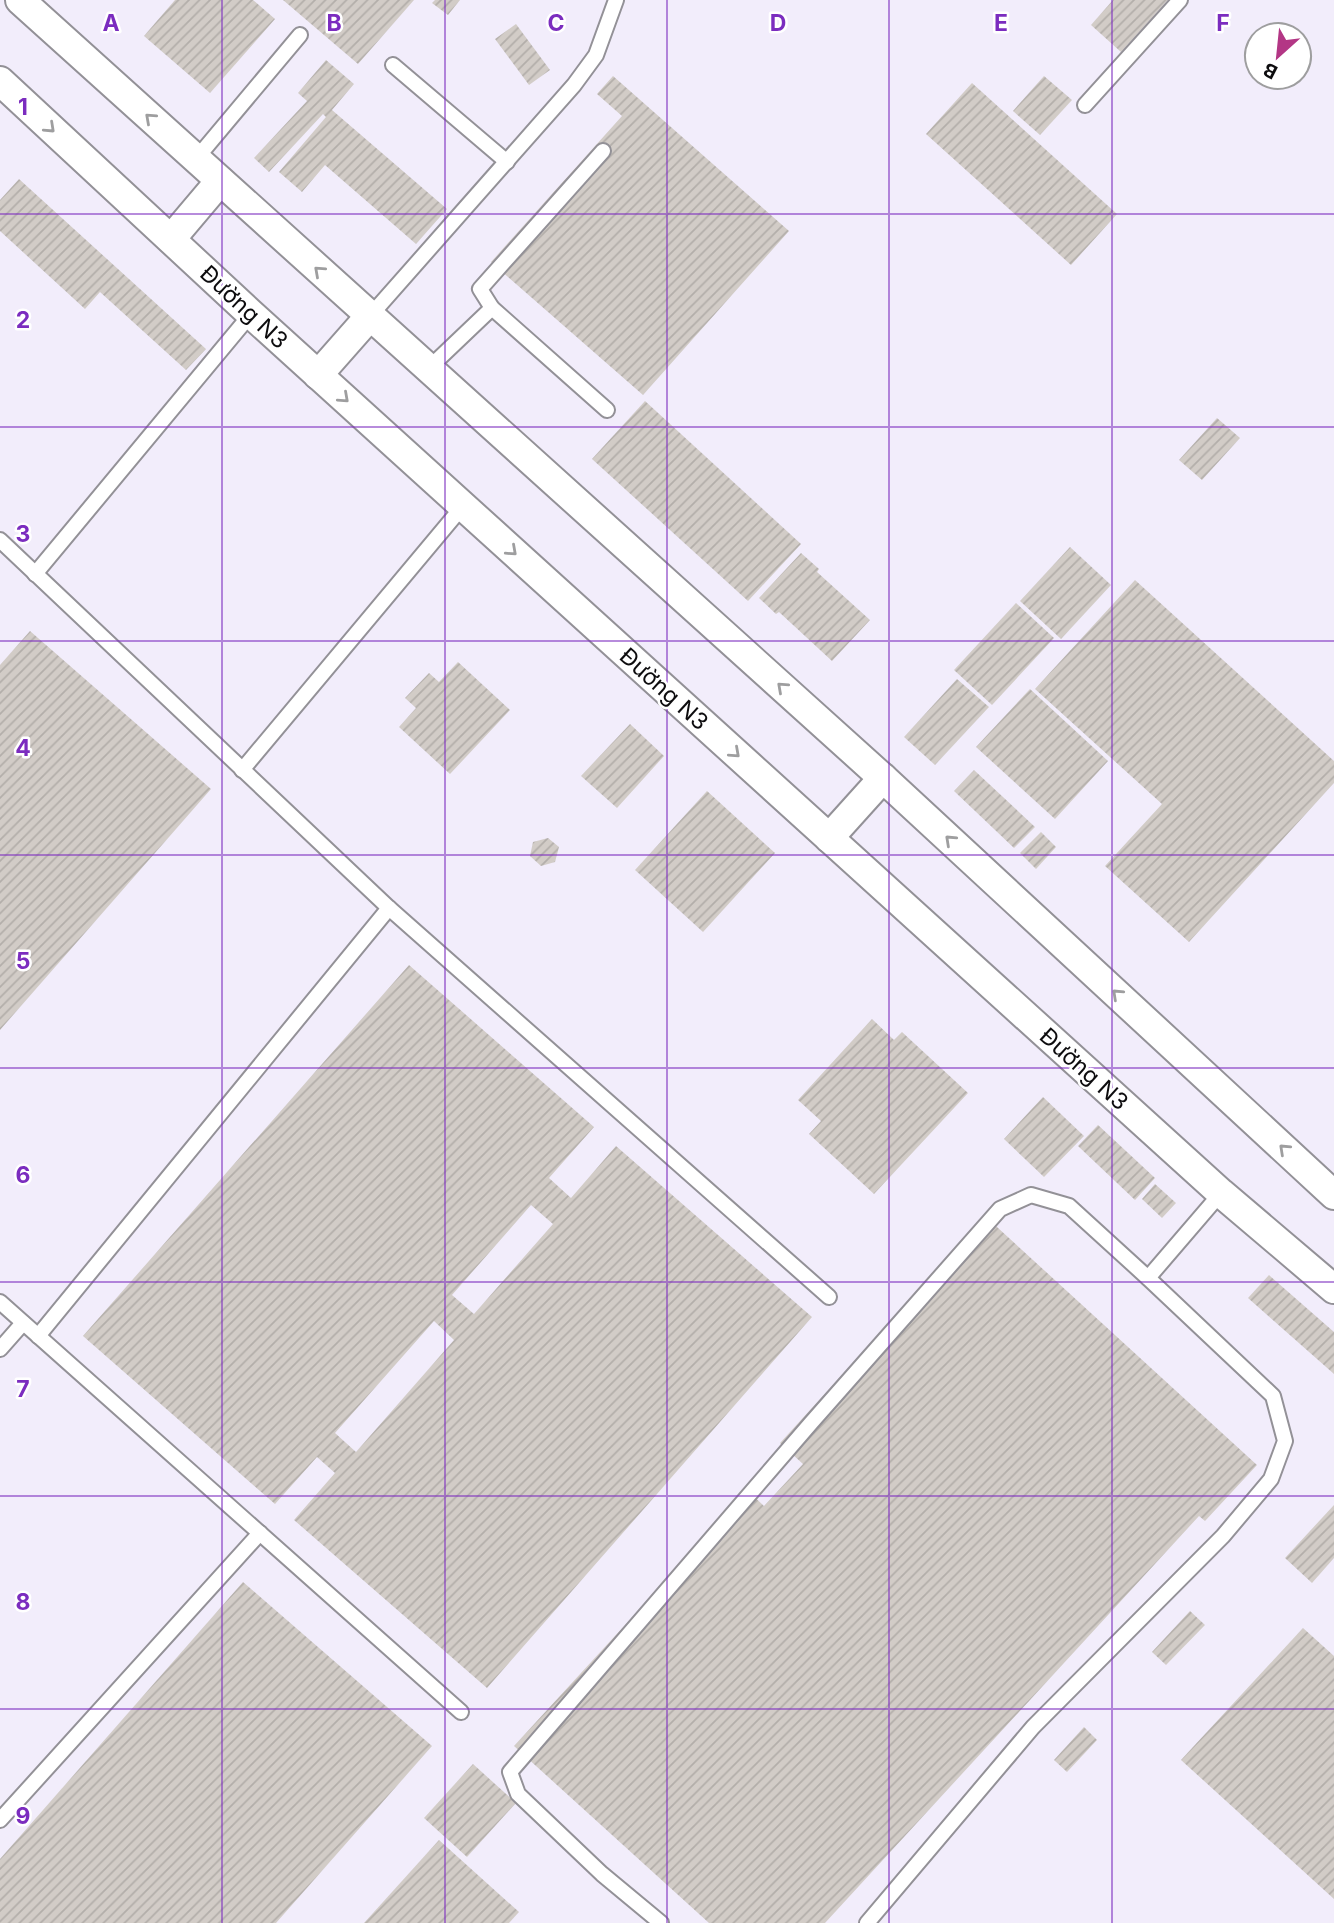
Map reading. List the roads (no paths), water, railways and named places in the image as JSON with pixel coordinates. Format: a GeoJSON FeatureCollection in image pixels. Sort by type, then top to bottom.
{"type":"FeatureCollection","features":[{"type":"Feature","properties":{"kind":"street"},"geometry":{"type":"LineString","coordinates":[[20,0],[883,778],[1334,1195]]}},
{"type":"Feature","properties":{"kind":"street","name":"Đường N3"},"geometry":{"type":"LineString","coordinates":[[0,81],[251,314],[1221,1193],[1334,1289]]}},
{"type":"Feature","properties":{"kind":"street"},"geometry":{"type":"LineString","coordinates":[[171,239],[220,181]]}},
{"type":"Feature","properties":{"kind":"street"},"geometry":{"type":"LineString","coordinates":[[318,375],[370,316]]}},
{"type":"Feature","properties":{"kind":"street"},"geometry":{"type":"LineString","coordinates":[[829,838],[883,778]]}},
{"type":"Feature","properties":{"kind":"lane"},"geometry":{"type":"LineString","coordinates":[[370,316],[574,85],[596,54],[616,0]]}},
{"type":"Feature","properties":{"kind":"lane"},"geometry":{"type":"LineString","coordinates":[[1085,105],[1180,0]]}},
{"type":"Feature","properties":{"kind":"lane"},"geometry":{"type":"LineString","coordinates":[[195,159],[300,35]]}},
{"type":"Feature","properties":{"kind":"lane"},"geometry":{"type":"LineString","coordinates":[[393,65],[507,162]]}},
{"type":"Feature","properties":{"kind":"lane"},"geometry":{"type":"LineString","coordinates":[[603,151],[480,289],[492,308],[607,410]]}},
{"type":"Feature","properties":{"kind":"lane"},"geometry":{"type":"LineString","coordinates":[[428,369],[492,308]]}},
{"type":"Feature","properties":{"kind":"lane"},"geometry":{"type":"LineString","coordinates":[[36,574],[251,314]]}},
{"type":"Feature","properties":{"kind":"lane"},"geometry":{"type":"LineString","coordinates":[[243,770],[463,506]]}},
{"type":"Feature","properties":{"kind":"lane"},"geometry":{"type":"LineString","coordinates":[[0,540],[389,908],[829,1297]]}},
{"type":"Feature","properties":{"kind":"lane"},"geometry":{"type":"LineString","coordinates":[[38,1336],[389,908]]}},
{"type":"Feature","properties":{"kind":"lane"},"geometry":{"type":"LineString","coordinates":[[1148,1278],[1221,1193]]}},
{"type":"Feature","properties":{"kind":"lane"},"geometry":{"type":"LineString","coordinates":[[661,1923],[601,1874],[518,1794],[510,1772],[1000,1209],[1031,1195],[1069,1206],[1273,1396],[1284,1441],[1271,1479],[1223,1536],[1033,1727],[867,1923]]}},
{"type":"Feature","properties":{"kind":"lane"},"geometry":{"type":"LineString","coordinates":[[0,1302],[461,1712]]}},
{"type":"Feature","properties":{"kind":"lane"},"geometry":{"type":"LineString","coordinates":[[0,1349],[23,1323]]}},
{"type":"Feature","properties":{"kind":"lane"},"geometry":{"type":"LineString","coordinates":[[0,1820],[260,1533]]}}]}
